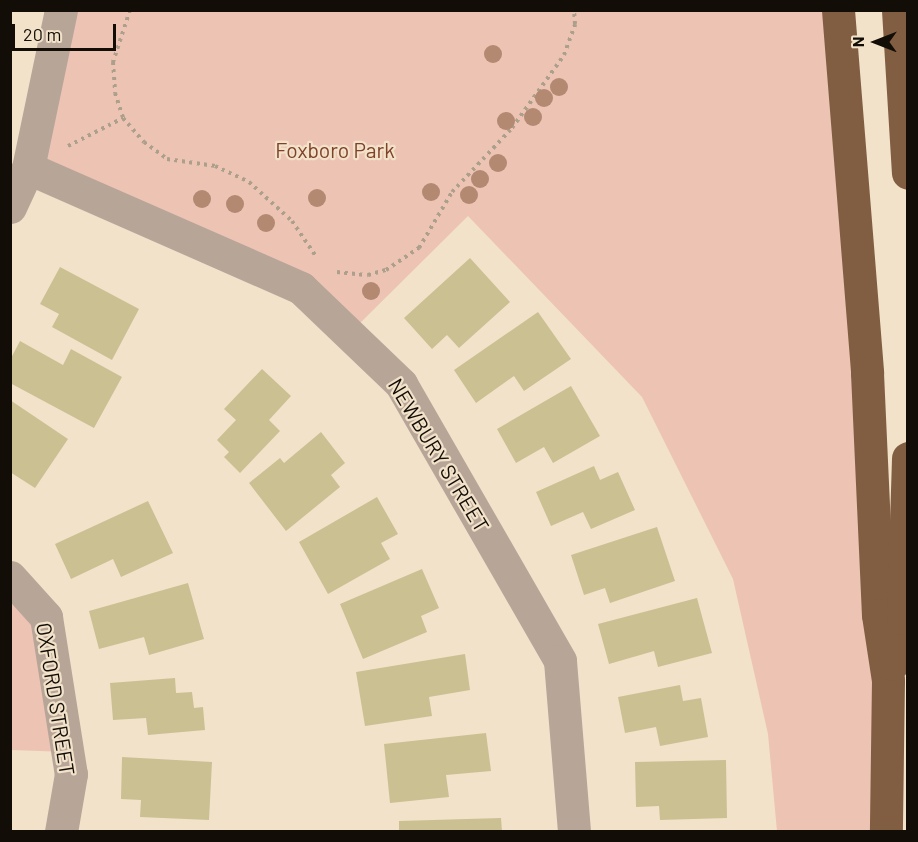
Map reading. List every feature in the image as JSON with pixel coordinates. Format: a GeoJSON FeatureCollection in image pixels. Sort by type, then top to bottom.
{"type":"FeatureCollection","features":[{"type":"Feature","properties":{"kind":"highway"},"geometry":{"type":"LineString","coordinates":[[838,10],[867,373],[878,615],[888,680],[886,831]]}},
{"type":"Feature","properties":{"kind":"highway"},"geometry":{"type":"LineString","coordinates":[[898,10],[908,173]]}},
{"type":"Feature","properties":{"kind":"highway"},"geometry":{"type":"LineString","coordinates":[[888,680],[903,618],[908,458]]}},
{"type":"Feature","properties":{"kind":"street"},"geometry":{"type":"LineString","coordinates":[[10,207],[28,168],[61,10]]}},
{"type":"Feature","properties":{"kind":"street","name":"NEWBURY STREET"},"geometry":{"type":"LineString","coordinates":[[28,168],[301,288],[401,384],[560,661],[574,831]]}},
{"type":"Feature","properties":{"kind":"street","name":"OXFORD STREET"},"geometry":{"type":"LineString","coordinates":[[10,577],[46,617],[71,774],[61,831]]}},
{"type":"Feature","properties":{"kind":"path"},"geometry":{"type":"LineString","coordinates":[[130,10],[113,62],[115,93],[123,118],[144,142],[167,159],[215,166],[249,182],[292,221],[322,263]]}},
{"type":"Feature","properties":{"kind":"path"},"geometry":{"type":"LineString","coordinates":[[328,269],[346,276],[368,275],[386,270],[419,248],[452,192],[512,128],[564,55],[575,24],[574,10]]}},
{"type":"Feature","properties":{"kind":"path"},"geometry":{"type":"LineString","coordinates":[[28,168],[123,118]]}},
{"type":"Feature","properties":{"kind":"green space","name":"Foxboro Park"},"geometry":{"type":"Polygon","coordinates":[[[61,11],[838,11],[886,831],[777,831],[768,734],[733,579],[642,397],[468,216],[349,334],[301,288],[28,168],[61,11]]]}},
{"type":"Feature","properties":{"kind":"green space"},"geometry":{"type":"Polygon","coordinates":[[[10,590],[46,617],[68,752],[11,750],[10,590]]]}},
{"type":"Feature","properties":{"kind":"building"},"geometry":{"type":"Polygon","coordinates":[[[470,258],[510,302],[459,348],[447,335],[432,349],[404,318],[470,258]]]}},
{"type":"Feature","properties":{"kind":"building"},"geometry":{"type":"Polygon","coordinates":[[[60,267],[139,309],[112,360],[52,327],[59,314],[40,304],[60,267]]]}},
{"type":"Feature","properties":{"kind":"building"},"geometry":{"type":"Polygon","coordinates":[[[538,312],[571,359],[524,391],[514,376],[476,403],[454,370],[538,312]]]}},
{"type":"Feature","properties":{"kind":"building"},"geometry":{"type":"Polygon","coordinates":[[[20,341],[63,365],[71,349],[122,377],[94,428],[10,383],[10,360],[20,341]]]}},
{"type":"Feature","properties":{"kind":"building"},"geometry":{"type":"Polygon","coordinates":[[[262,369],[291,396],[269,420],[280,431],[240,473],[224,457],[229,452],[217,440],[236,420],[224,409],[262,369]]]}},
{"type":"Feature","properties":{"kind":"building"},"geometry":{"type":"Polygon","coordinates":[[[571,386],[600,436],[553,463],[544,447],[516,463],[497,429],[571,386]]]}},
{"type":"Feature","properties":{"kind":"building"},"geometry":{"type":"Polygon","coordinates":[[[10,400],[68,439],[35,488],[10,472],[10,400]]]}},
{"type":"Feature","properties":{"kind":"building"},"geometry":{"type":"Polygon","coordinates":[[[321,432],[345,463],[331,475],[340,487],[286,531],[249,483],[280,458],[284,463],[321,432]]]}},
{"type":"Feature","properties":{"kind":"building"},"geometry":{"type":"Polygon","coordinates":[[[594,466],[600,480],[618,472],[635,510],[591,529],[583,512],[551,526],[536,492],[594,466]]]}},
{"type":"Feature","properties":{"kind":"building"},"geometry":{"type":"Polygon","coordinates":[[[377,497],[398,534],[381,543],[390,559],[328,594],[299,542],[377,497]]]}},
{"type":"Feature","properties":{"kind":"building"},"geometry":{"type":"Polygon","coordinates":[[[148,501],[173,553],[121,577],[113,559],[71,579],[55,544],[148,501]]]}},
{"type":"Feature","properties":{"kind":"building"},"geometry":{"type":"Polygon","coordinates":[[[657,527],[675,581],[610,603],[605,588],[584,595],[571,555],[657,527]]]}},
{"type":"Feature","properties":{"kind":"building"},"geometry":{"type":"Polygon","coordinates":[[[422,569],[439,608],[421,616],[427,632],[363,659],[340,604],[422,569]]]}},
{"type":"Feature","properties":{"kind":"building"},"geometry":{"type":"Polygon","coordinates":[[[188,583],[204,639],[149,655],[144,637],[99,649],[89,611],[188,583]]]}},
{"type":"Feature","properties":{"kind":"building"},"geometry":{"type":"Polygon","coordinates":[[[697,598],[712,653],[658,667],[654,651],[609,664],[598,624],[697,598]]]}},
{"type":"Feature","properties":{"kind":"building"},"geometry":{"type":"Polygon","coordinates":[[[465,654],[470,690],[429,697],[432,716],[365,726],[356,672],[465,654]]]}},
{"type":"Feature","properties":{"kind":"building"},"geometry":{"type":"Polygon","coordinates":[[[175,678],[176,693],[192,692],[194,708],[203,707],[205,730],[148,735],[146,718],[113,720],[110,683],[175,678]]]}},
{"type":"Feature","properties":{"kind":"building"},"geometry":{"type":"Polygon","coordinates":[[[680,685],[683,701],[701,698],[708,737],[660,746],[656,727],[625,733],[618,697],[680,685]]]}},
{"type":"Feature","properties":{"kind":"building"},"geometry":{"type":"Polygon","coordinates":[[[486,733],[491,771],[446,775],[449,797],[390,803],[384,744],[486,733]]]}},
{"type":"Feature","properties":{"kind":"building"},"geometry":{"type":"Polygon","coordinates":[[[122,757],[212,762],[209,820],[140,817],[141,800],[121,799],[122,757]]]}},
{"type":"Feature","properties":{"kind":"building"},"geometry":{"type":"Polygon","coordinates":[[[726,760],[727,818],[660,820],[659,806],[636,807],[635,762],[726,760]]]}},
{"type":"Feature","properties":{"kind":"building"},"geometry":{"type":"Polygon","coordinates":[[[501,818],[502,832],[399,832],[399,821],[501,818]]]}}]}
